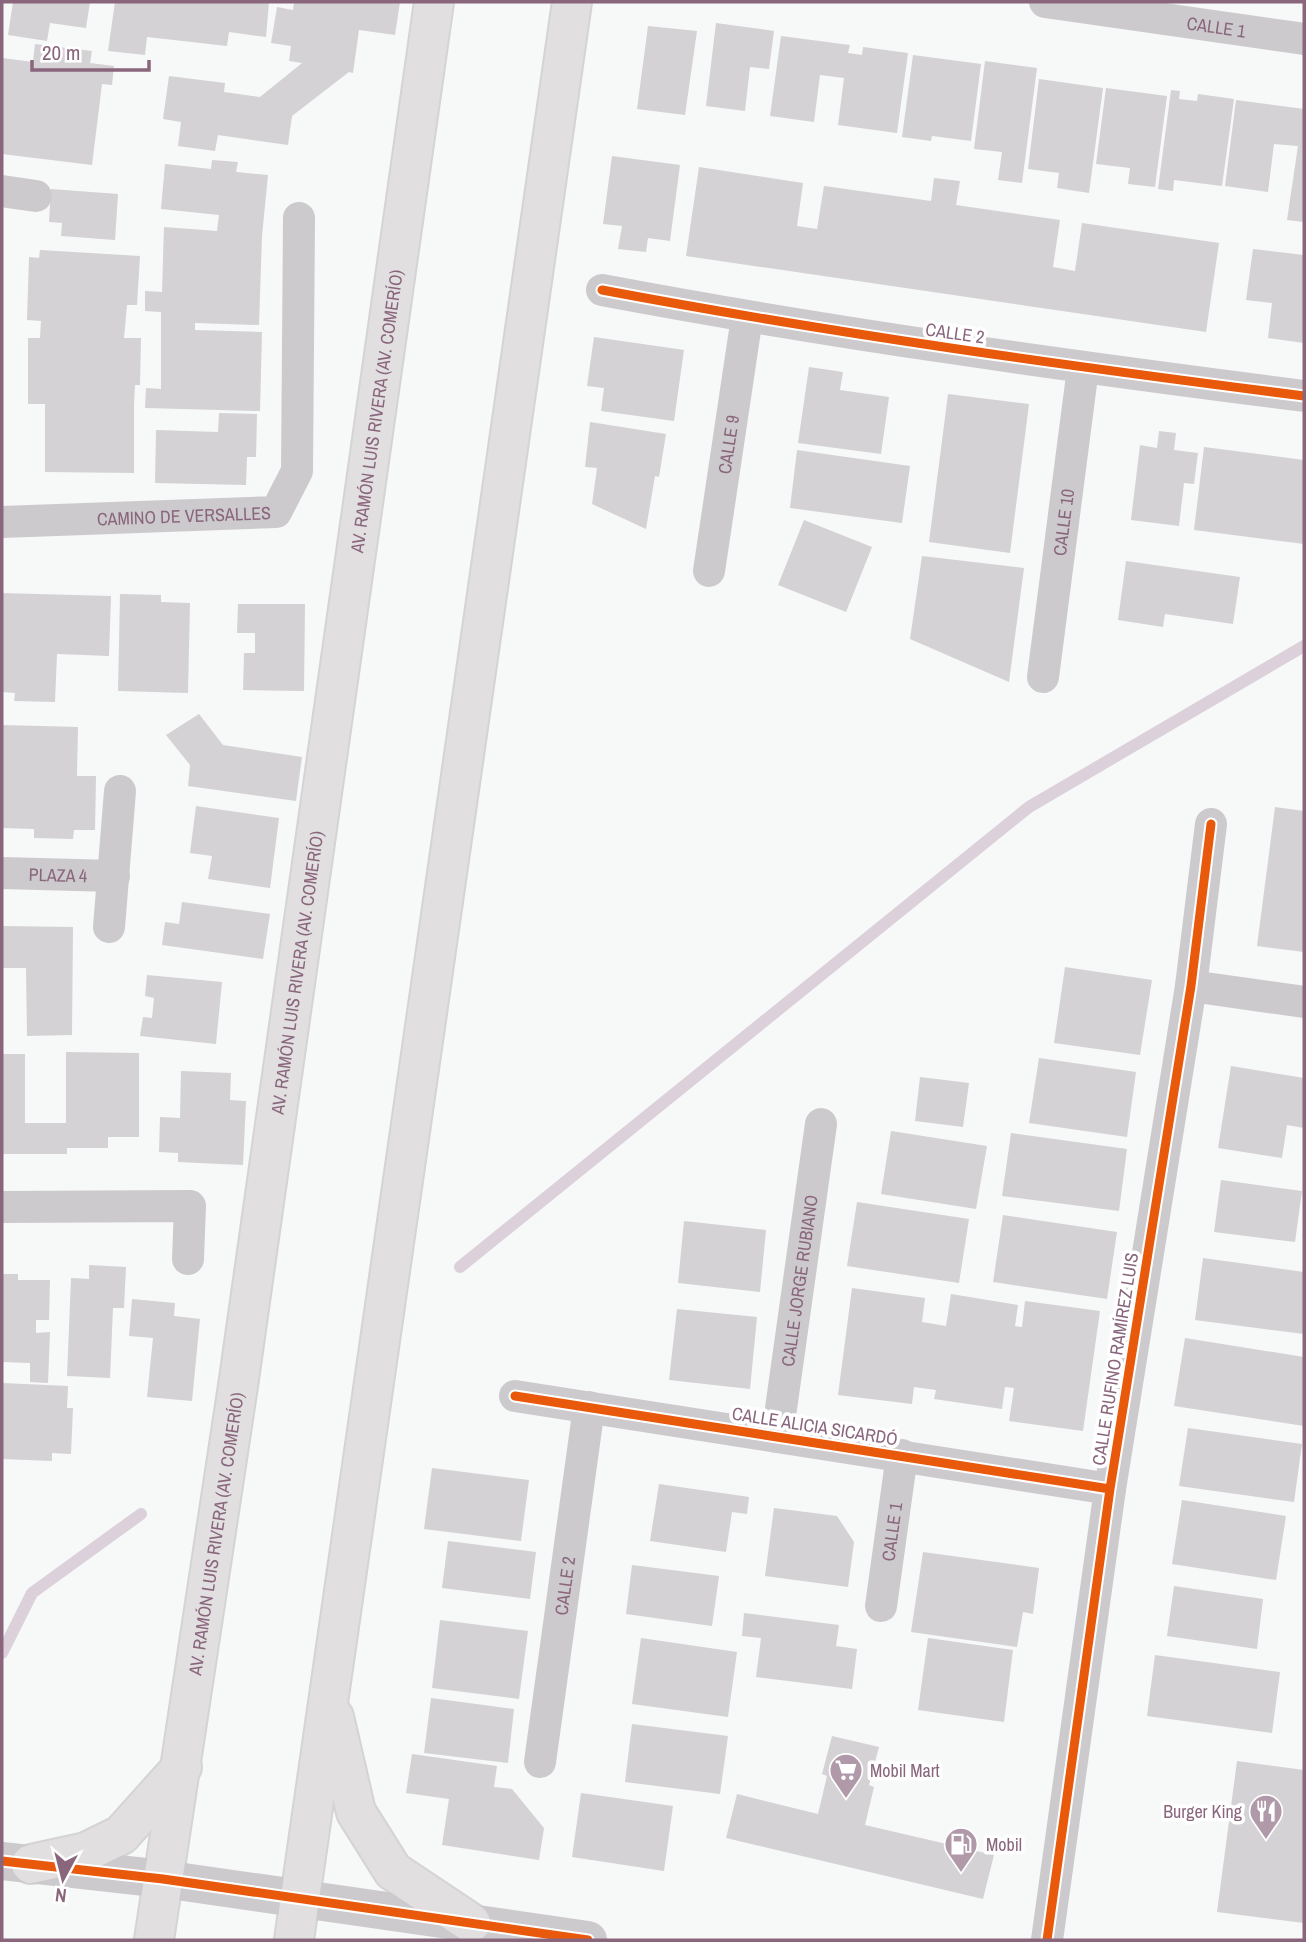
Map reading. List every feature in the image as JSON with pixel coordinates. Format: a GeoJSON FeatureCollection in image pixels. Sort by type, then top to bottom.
{"type":"FeatureCollection","features":[{"type":"Feature","properties":{"kind":"main road","name":"AV. RAMÓN LUIS RIVERA (AV. COMERÍO)"},"geometry":{"type":"LineString","coordinates":[[154,1940],[242,1358],[434,2]]}},
{"type":"Feature","properties":{"kind":"main road"},"geometry":{"type":"LineString","coordinates":[[294,1940],[572,2]]}},
{"type":"Feature","properties":{"kind":"main road"},"geometry":{"type":"LineString","coordinates":[[329,1697],[356,1812],[393,1871],[471,1923]]}},
{"type":"Feature","properties":{"kind":"main road"},"geometry":{"type":"LineString","coordinates":[[16,1863],[86,1852],[121,1835],[182,1767]]}},
{"type":"Feature","properties":{"kind":"street","name":"CALLE 1"},"geometry":{"type":"LineString","coordinates":[[1045,2],[1304,39]]}},
{"type":"Feature","properties":{"kind":"street"},"geometry":{"type":"LineString","coordinates":[[2,191],[36,195]]}},
{"type":"Feature","properties":{"kind":"street","name":"CAMINO DE VERSALLES"},"geometry":{"type":"LineString","coordinates":[[2,522],[276,512],[297,471],[299,218]]}},
{"type":"Feature","properties":{"kind":"street","name":"CALLE 2"},"geometry":{"type":"LineString","coordinates":[[602,290],[747,317],[1083,368],[1304,396]]}},
{"type":"Feature","properties":{"kind":"street","name":"CALLE 9"},"geometry":{"type":"LineString","coordinates":[[709,571],[747,317]]}},
{"type":"Feature","properties":{"kind":"street","name":"CALLE 10"},"geometry":{"type":"LineString","coordinates":[[1043,677],[1083,368]]}},
{"type":"Feature","properties":{"kind":"street","name":"PLAZA 4"},"geometry":{"type":"LineString","coordinates":[[110,927],[120,791]]}},
{"type":"Feature","properties":{"kind":"street","name":"CALLE RUFINO RAMÍREZ LUIS"},"geometry":{"type":"LineString","coordinates":[[1047,1940],[1110,1489],[1191,986],[1211,824]]}},
{"type":"Feature","properties":{"kind":"street","name":"PLAZA 4"},"geometry":{"type":"LineString","coordinates":[[2,873],[114,876]]}},
{"type":"Feature","properties":{"kind":"street"},"geometry":{"type":"LineString","coordinates":[[1191,986],[1304,1002]]}},
{"type":"Feature","properties":{"kind":"street","name":"CALLE JORGE RUBIANO"},"geometry":{"type":"LineString","coordinates":[[777,1437],[821,1124]]}},
{"type":"Feature","properties":{"kind":"street"},"geometry":{"type":"LineString","coordinates":[[2,1207],[190,1206],[188,1259]]}},
{"type":"Feature","properties":{"kind":"street","name":"CALLE ALICIA SICARDÓ"},"geometry":{"type":"LineString","coordinates":[[515,1396],[1110,1489]]}},
{"type":"Feature","properties":{"kind":"street","name":"CALLE 2"},"geometry":{"type":"LineString","coordinates":[[540,1762],[589,1407]]}},
{"type":"Feature","properties":{"kind":"street","name":"CALLE 1"},"geometry":{"type":"LineString","coordinates":[[881,1606],[902,1455]]}},
{"type":"Feature","properties":{"kind":"street"},"geometry":{"type":"LineString","coordinates":[[16,1863],[163,1879],[588,1940]]}},
{"type":"Feature","properties":{"kind":"building"},"geometry":{"type":"Polygon","coordinates":[[[13,2],[90,2],[86,28],[50,23],[47,41],[8,35],[13,2]]]}},
{"type":"Feature","properties":{"kind":"building"},"geometry":{"type":"Polygon","coordinates":[[[115,2],[269,2],[266,37],[229,32],[227,46],[147,37],[145,55],[108,51],[115,2]]]}},
{"type":"Feature","properties":{"kind":"building"},"geometry":{"type":"Polygon","coordinates":[[[294,2],[400,2],[395,35],[359,30],[353,73],[349,72],[292,116],[288,145],[218,135],[215,151],[178,146],[181,122],[163,119],[169,76],[225,83],[224,92],[260,97],[302,63],[289,61],[291,46],[271,43],[277,7],[293,10],[294,2]]]}},
{"type":"Feature","properties":{"kind":"building"},"geometry":{"type":"Polygon","coordinates":[[[716,23],[774,31],[769,69],[750,67],[745,111],[706,106],[716,23]]]}},
{"type":"Feature","properties":{"kind":"building"},"geometry":{"type":"Polygon","coordinates":[[[648,26],[697,31],[685,115],[637,109],[648,26]]]}},
{"type":"Feature","properties":{"kind":"building"},"geometry":{"type":"Polygon","coordinates":[[[781,36],[850,45],[848,53],[862,55],[863,47],[908,53],[897,133],[838,125],[844,78],[820,75],[814,122],[770,116],[781,36]]]}},
{"type":"Feature","properties":{"kind":"building"},"geometry":{"type":"Polygon","coordinates":[[[35,44],[92,51],[90,63],[114,66],[112,85],[102,84],[92,165],[2,154],[2,58],[33,62],[35,44]]]}},
{"type":"Feature","properties":{"kind":"building"},"geometry":{"type":"Polygon","coordinates":[[[913,55],[981,64],[971,141],[932,136],[931,141],[902,137],[913,55]]]}},
{"type":"Feature","properties":{"kind":"building"},"geometry":{"type":"Polygon","coordinates":[[[985,61],[1037,68],[1022,183],[998,180],[1002,152],[974,149],[985,61]]]}},
{"type":"Feature","properties":{"kind":"building"},"geometry":{"type":"Polygon","coordinates":[[[1039,79],[1103,88],[1089,193],[1057,188],[1059,173],[1028,169],[1039,79]]]}},
{"type":"Feature","properties":{"kind":"building"},"geometry":{"type":"Polygon","coordinates":[[[1106,88],[1167,96],[1155,187],[1128,184],[1130,168],[1096,164],[1106,88]]]}},
{"type":"Feature","properties":{"kind":"building"},"geometry":{"type":"Polygon","coordinates":[[[1171,90],[1180,91],[1179,99],[1197,101],[1198,94],[1234,99],[1222,186],[1174,180],[1173,191],[1158,189],[1171,90]]]}},
{"type":"Feature","properties":{"kind":"building"},"geometry":{"type":"Polygon","coordinates":[[[1236,100],[1304,109],[1304,222],[1287,220],[1298,146],[1274,144],[1268,192],[1225,186],[1236,100]]]}},
{"type":"Feature","properties":{"kind":"building"},"geometry":{"type":"Polygon","coordinates":[[[612,156],[680,165],[670,241],[648,238],[646,252],[618,249],[622,226],[603,224],[612,156]]]}},
{"type":"Feature","properties":{"kind":"building"},"geometry":{"type":"Polygon","coordinates":[[[212,160],[238,162],[236,172],[268,175],[262,236],[259,325],[195,323],[195,330],[262,332],[260,411],[145,408],[146,388],[161,389],[161,312],[145,311],[145,291],[162,292],[164,227],[217,231],[219,215],[161,209],[165,164],[211,169],[212,160]]]}},
{"type":"Feature","properties":{"kind":"building"},"geometry":{"type":"Polygon","coordinates":[[[699,167],[803,183],[797,226],[817,229],[824,186],[931,201],[934,178],[960,181],[956,205],[1060,220],[1053,267],[1075,271],[1082,223],[1219,243],[1206,332],[686,256],[699,167]]]}},
{"type":"Feature","properties":{"kind":"building"},"geometry":{"type":"Polygon","coordinates":[[[51,189],[118,194],[115,240],[61,236],[62,223],[49,222],[51,189]]]}},
{"type":"Feature","properties":{"kind":"building"},"geometry":{"type":"Polygon","coordinates":[[[1253,249],[1304,255],[1304,343],[1268,338],[1272,303],[1246,300],[1253,249]]]}},
{"type":"Feature","properties":{"kind":"building"},"geometry":{"type":"Polygon","coordinates":[[[40,250],[140,256],[137,305],[127,305],[124,338],[141,338],[140,385],[135,385],[134,404],[134,473],[45,472],[45,404],[28,404],[28,338],[40,338],[41,321],[27,320],[29,257],[39,258],[40,250]]]}},
{"type":"Feature","properties":{"kind":"building"},"geometry":{"type":"Polygon","coordinates":[[[594,337],[684,350],[674,421],[601,411],[604,388],[587,386],[594,337]]]}},
{"type":"Feature","properties":{"kind":"building"},"geometry":{"type":"Polygon","coordinates":[[[809,367],[843,372],[840,390],[889,397],[881,454],[798,443],[809,367]]]}},
{"type":"Feature","properties":{"kind":"building"},"geometry":{"type":"Polygon","coordinates":[[[948,394],[1029,404],[1010,553],[929,542],[948,394]]]}},
{"type":"Feature","properties":{"kind":"building"},"geometry":{"type":"Polygon","coordinates":[[[219,413],[257,414],[256,457],[247,457],[246,485],[155,483],[156,430],[218,432],[219,413]]]}},
{"type":"Feature","properties":{"kind":"building"},"geometry":{"type":"Polygon","coordinates":[[[590,422],[666,434],[659,477],[655,476],[646,529],[592,504],[597,468],[585,467],[590,422]]]}},
{"type":"Feature","properties":{"kind":"building"},"geometry":{"type":"Polygon","coordinates":[[[1159,431],[1176,433],[1174,450],[1198,453],[1194,484],[1184,483],[1179,526],[1131,520],[1140,445],[1157,448],[1159,431]]]}},
{"type":"Feature","properties":{"kind":"building"},"geometry":{"type":"Polygon","coordinates":[[[1204,447],[1304,460],[1304,544],[1194,530],[1204,447]]]}},
{"type":"Feature","properties":{"kind":"building"},"geometry":{"type":"Polygon","coordinates":[[[797,450],[910,466],[902,523],[790,508],[797,450]]]}},
{"type":"Feature","properties":{"kind":"building"},"geometry":{"type":"Polygon","coordinates":[[[804,520],[872,547],[846,612],[778,585],[804,520]]]}},
{"type":"Feature","properties":{"kind":"building"},"geometry":{"type":"Polygon","coordinates":[[[922,556],[1024,568],[1009,682],[910,639],[922,556]]]}},
{"type":"Feature","properties":{"kind":"building"},"geometry":{"type":"Polygon","coordinates":[[[1126,561],[1240,577],[1233,624],[1165,614],[1163,627],[1118,620],[1126,561]]]}},
{"type":"Feature","properties":{"kind":"building"},"geometry":{"type":"Polygon","coordinates":[[[2,593],[111,596],[109,656],[57,654],[55,702],[14,701],[15,693],[2,692],[2,593]]]}},
{"type":"Feature","properties":{"kind":"building"},"geometry":{"type":"Polygon","coordinates":[[[120,594],[161,595],[161,602],[190,603],[188,693],[118,691],[120,594]]]}},
{"type":"Feature","properties":{"kind":"building"},"geometry":{"type":"Polygon","coordinates":[[[238,604],[305,604],[304,691],[243,690],[244,653],[255,653],[255,633],[237,633],[238,604]]]}},
{"type":"Feature","properties":{"kind":"building"},"geometry":{"type":"Polygon","coordinates":[[[199,714],[223,745],[302,757],[296,801],[188,786],[190,765],[166,735],[199,714]]]}},
{"type":"Feature","properties":{"kind":"building"},"geometry":{"type":"Polygon","coordinates":[[[2,725],[78,727],[77,776],[96,776],[95,830],[74,830],[73,839],[34,838],[34,829],[2,828],[2,725]]]}},
{"type":"Feature","properties":{"kind":"building"},"geometry":{"type":"Polygon","coordinates":[[[196,806],[279,818],[270,888],[208,879],[212,856],[190,853],[196,806]]]}},
{"type":"Feature","properties":{"kind":"building"},"geometry":{"type":"Polygon","coordinates":[[[1275,807],[1304,811],[1304,952],[1257,946],[1275,807]]]}},
{"type":"Feature","properties":{"kind":"building"},"geometry":{"type":"Polygon","coordinates":[[[182,902],[270,914],[263,959],[162,945],[165,922],[179,924],[182,902]]]}},
{"type":"Feature","properties":{"kind":"building"},"geometry":{"type":"Polygon","coordinates":[[[2,926],[73,927],[72,1035],[27,1036],[26,968],[2,968],[2,926]]]}},
{"type":"Feature","properties":{"kind":"building"},"geometry":{"type":"Polygon","coordinates":[[[1065,967],[1152,980],[1140,1055],[1054,1043],[1065,967]]]}},
{"type":"Feature","properties":{"kind":"building"},"geometry":{"type":"Polygon","coordinates":[[[147,975],[222,982],[216,1044],[140,1036],[143,1017],[152,1018],[154,998],[145,996],[147,975]]]}},
{"type":"Feature","properties":{"kind":"building"},"geometry":{"type":"Polygon","coordinates":[[[66,1052],[139,1053],[139,1137],[108,1137],[108,1148],[67,1148],[67,1154],[2,1154],[2,1054],[25,1054],[25,1123],[66,1123],[66,1052]]]}},
{"type":"Feature","properties":{"kind":"building"},"geometry":{"type":"Polygon","coordinates":[[[1039,1058],[1136,1072],[1127,1137],[1029,1123],[1039,1058]]]}},
{"type":"Feature","properties":{"kind":"building"},"geometry":{"type":"Polygon","coordinates":[[[1231,1066],[1304,1078],[1304,1128],[1287,1125],[1282,1158],[1218,1148],[1231,1066]]]}},
{"type":"Feature","properties":{"kind":"building"},"geometry":{"type":"Polygon","coordinates":[[[181,1071],[231,1073],[230,1100],[246,1101],[243,1165],[178,1162],[178,1153],[159,1152],[160,1117],[180,1118],[181,1071]]]}},
{"type":"Feature","properties":{"kind":"building"},"geometry":{"type":"Polygon","coordinates":[[[920,1077],[969,1083],[963,1127],[915,1121],[920,1077]]]}},
{"type":"Feature","properties":{"kind":"building"},"geometry":{"type":"Polygon","coordinates":[[[891,1131],[987,1146],[976,1209],[881,1194],[891,1131]]]}},
{"type":"Feature","properties":{"kind":"building"},"geometry":{"type":"Polygon","coordinates":[[[1011,1133],[1127,1149],[1119,1211],[1002,1196],[1011,1133]]]}},
{"type":"Feature","properties":{"kind":"building"},"geometry":{"type":"Polygon","coordinates":[[[1221,1180],[1302,1191],[1295,1242],[1214,1232],[1221,1180]]]}},
{"type":"Feature","properties":{"kind":"building"},"geometry":{"type":"Polygon","coordinates":[[[857,1202],[969,1219],[959,1283],[847,1266],[857,1202]]]}},
{"type":"Feature","properties":{"kind":"building"},"geometry":{"type":"Polygon","coordinates":[[[1003,1215],[1117,1232],[1107,1299],[993,1282],[1003,1215]]]}},
{"type":"Feature","properties":{"kind":"building"},"geometry":{"type":"Polygon","coordinates":[[[684,1221],[766,1230],[760,1292],[678,1283],[684,1221]]]}},
{"type":"Feature","properties":{"kind":"building"},"geometry":{"type":"Polygon","coordinates":[[[1203,1258],[1304,1272],[1304,1334],[1195,1320],[1203,1258]]]}},
{"type":"Feature","properties":{"kind":"building"},"geometry":{"type":"Polygon","coordinates":[[[89,1265],[126,1267],[124,1308],[113,1308],[110,1378],[67,1376],[71,1278],[89,1279],[89,1265]]]}},
{"type":"Feature","properties":{"kind":"building"},"geometry":{"type":"Polygon","coordinates":[[[2,1274],[18,1274],[18,1280],[50,1280],[49,1320],[36,1320],[36,1333],[50,1332],[48,1383],[30,1382],[30,1363],[2,1362],[2,1274]]]}},
{"type":"Feature","properties":{"kind":"building"},"geometry":{"type":"Polygon","coordinates":[[[852,1288],[925,1298],[922,1322],[946,1326],[951,1294],[1018,1305],[1015,1326],[1022,1327],[1025,1301],[1100,1311],[1083,1431],[1009,1421],[1014,1388],[1005,1387],[1002,1409],[934,1399],[936,1390],[914,1387],[912,1404],[838,1395],[852,1288]]]}},
{"type":"Feature","properties":{"kind":"building"},"geometry":{"type":"Polygon","coordinates":[[[132,1299],[175,1303],[174,1316],[200,1319],[192,1401],[147,1397],[153,1338],[129,1336],[132,1299]]]}},
{"type":"Feature","properties":{"kind":"building"},"geometry":{"type":"Polygon","coordinates":[[[677,1309],[757,1317],[750,1389],[669,1380],[677,1309]]]}},
{"type":"Feature","properties":{"kind":"building"},"geometry":{"type":"Polygon","coordinates":[[[1185,1338],[1304,1357],[1304,1426],[1174,1406],[1185,1338]]]}},
{"type":"Feature","properties":{"kind":"building"},"geometry":{"type":"Polygon","coordinates":[[[2,1383],[68,1386],[67,1408],[73,1408],[71,1454],[52,1453],[52,1461],[2,1459],[2,1383]]]}},
{"type":"Feature","properties":{"kind":"building"},"geometry":{"type":"Polygon","coordinates":[[[1188,1428],[1302,1444],[1294,1502],[1179,1486],[1188,1428]]]}},
{"type":"Feature","properties":{"kind":"building"},"geometry":{"type":"Polygon","coordinates":[[[432,1468],[529,1480],[521,1541],[424,1529],[432,1468]]]}},
{"type":"Feature","properties":{"kind":"building"},"geometry":{"type":"Polygon","coordinates":[[[659,1484],[749,1497],[747,1514],[732,1512],[726,1552],[650,1541],[659,1484]]]}},
{"type":"Feature","properties":{"kind":"building"},"geometry":{"type":"Polygon","coordinates":[[[1182,1500],[1286,1516],[1276,1580],[1172,1564],[1182,1500]]]}},
{"type":"Feature","properties":{"kind":"building"},"geometry":{"type":"Polygon","coordinates":[[[774,1508],[837,1516],[854,1542],[848,1587],[765,1576],[774,1508]]]}},
{"type":"Feature","properties":{"kind":"building"},"geometry":{"type":"Polygon","coordinates":[[[448,1541],[536,1552],[530,1599],[442,1588],[448,1541]]]}},
{"type":"Feature","properties":{"kind":"building"},"geometry":{"type":"Polygon","coordinates":[[[923,1552],[1039,1568],[1033,1614],[1023,1612],[1017,1647],[911,1632],[923,1552]]]}},
{"type":"Feature","properties":{"kind":"building"},"geometry":{"type":"Polygon","coordinates":[[[632,1565],[719,1576],[712,1626],[626,1614],[632,1565]]]}},
{"type":"Feature","properties":{"kind":"building"},"geometry":{"type":"Polygon","coordinates":[[[1174,1586],[1263,1599],[1257,1649],[1167,1636],[1174,1586]]]}},
{"type":"Feature","properties":{"kind":"building"},"geometry":{"type":"Polygon","coordinates":[[[744,1613],[839,1625],[836,1646],[857,1649],[852,1689],[756,1677],[761,1638],[742,1636],[744,1613]]]}},
{"type":"Feature","properties":{"kind":"building"},"geometry":{"type":"Polygon","coordinates":[[[440,1620],[528,1631],[519,1699],[432,1688],[440,1620]]]}},
{"type":"Feature","properties":{"kind":"building"},"geometry":{"type":"Polygon","coordinates":[[[641,1638],[737,1652],[728,1717],[632,1704],[641,1638]]]}},
{"type":"Feature","properties":{"kind":"building"},"geometry":{"type":"Polygon","coordinates":[[[928,1638],[1013,1650],[1004,1722],[918,1710],[928,1638]]]}},
{"type":"Feature","properties":{"kind":"building"},"geometry":{"type":"Polygon","coordinates":[[[1155,1655],[1280,1672],[1272,1733],[1147,1716],[1155,1655]]]}},
{"type":"Feature","properties":{"kind":"building"},"geometry":{"type":"Polygon","coordinates":[[[431,1698],[514,1709],[508,1763],[424,1753],[431,1698]]]}},
{"type":"Feature","properties":{"kind":"building"},"geometry":{"type":"Polygon","coordinates":[[[632,1724],[728,1736],[720,1794],[625,1782],[632,1724]]]}},
{"type":"Feature","properties":{"kind":"building"},"geometry":{"type":"Polygon","coordinates":[[[832,1736],[879,1747],[869,1785],[874,1787],[865,1825],[994,1855],[983,1899],[726,1838],[737,1794],[818,1814],[827,1776],[822,1774],[832,1736]]]}},
{"type":"Feature","properties":{"kind":"building"},"geometry":{"type":"Polygon","coordinates":[[[412,1754],[497,1766],[494,1787],[512,1789],[544,1828],[539,1860],[442,1845],[449,1799],[406,1793],[412,1754]]]}},
{"type":"Feature","properties":{"kind":"building","name":"Burger King"},"geometry":{"type":"Polygon","coordinates":[[[1237,1761],[1304,1770],[1304,1923],[1217,1912],[1237,1761]]]}},
{"type":"Feature","properties":{"kind":"building"},"geometry":{"type":"Polygon","coordinates":[[[581,1793],[673,1806],[664,1871],[572,1857],[581,1793]]]}},
{"type":"Feature","properties":{"kind":"waterway"},"geometry":{"type":"LineString","coordinates":[[460,1267],[1029,807],[1304,646]]}},
{"type":"Feature","properties":{"kind":"waterway"},"geometry":{"type":"LineString","coordinates":[[2,1653],[32,1593],[141,1514]]}},
{"type":"Feature","properties":{"kind":"cycle path"},"geometry":{"type":"LineString","coordinates":[[602,290],[952,348],[1304,396]]}},
{"type":"Feature","properties":{"kind":"cycle path"},"geometry":{"type":"LineString","coordinates":[[1047,1940],[1110,1489],[1191,986],[1211,824]]}},
{"type":"Feature","properties":{"kind":"cycle path"},"geometry":{"type":"LineString","coordinates":[[515,1396],[1110,1489]]}},
{"type":"Feature","properties":{"kind":"cycle path"},"geometry":{"type":"LineString","coordinates":[[2,1861],[163,1879],[588,1940]]}},
{"type":"Feature","properties":{"kind":"place","name":"Mobil Mart"},"geometry":{"type":"Point","coordinates":[846,1800]}},
{"type":"Feature","properties":{"kind":"place","name":"Burger King"},"geometry":{"type":"Point","coordinates":[1266,1841]}},
{"type":"Feature","properties":{"kind":"place","name":"Mobil"},"geometry":{"type":"Point","coordinates":[961,1874]}}]}
